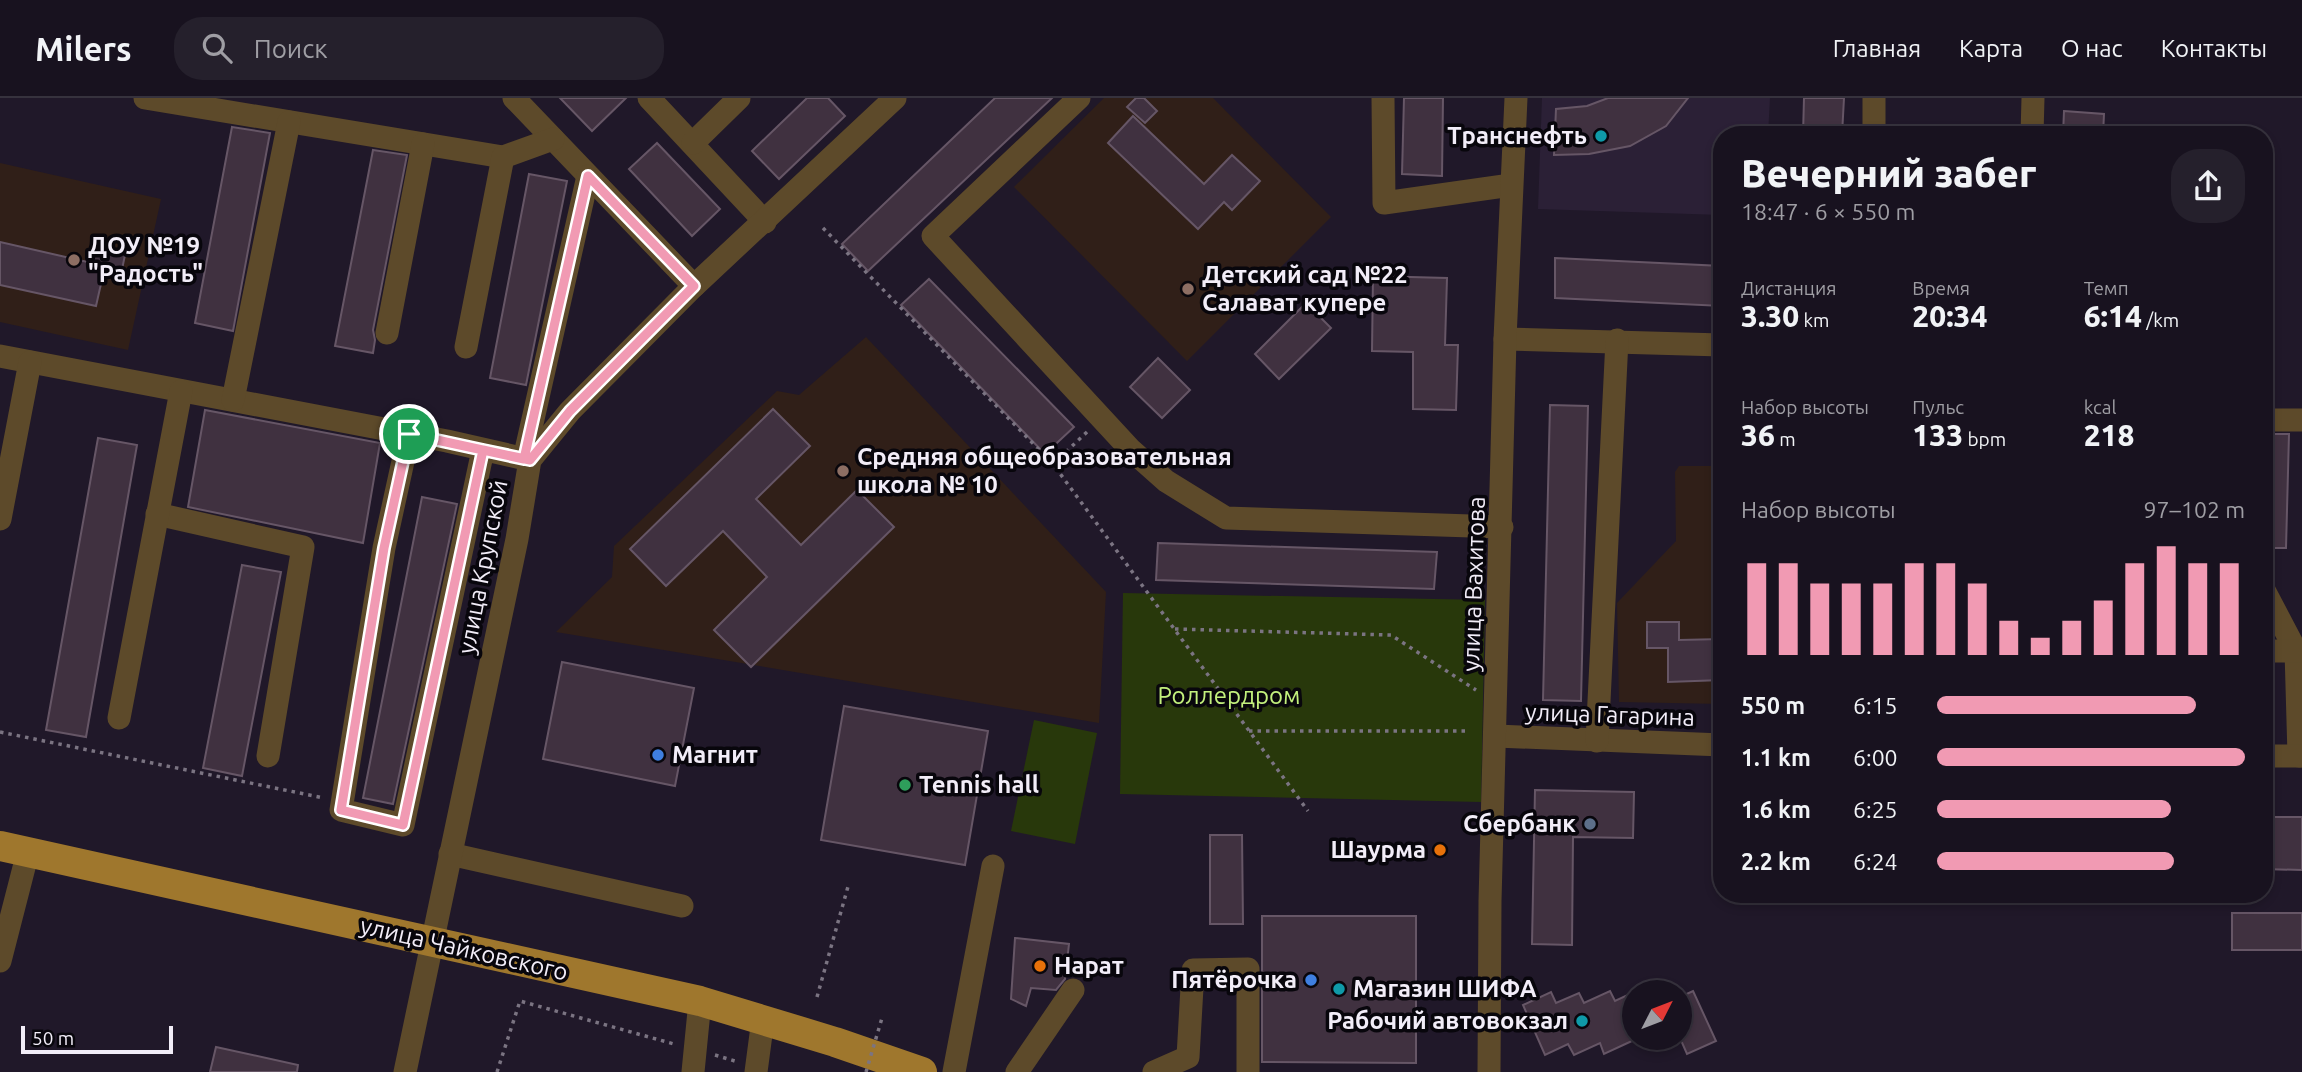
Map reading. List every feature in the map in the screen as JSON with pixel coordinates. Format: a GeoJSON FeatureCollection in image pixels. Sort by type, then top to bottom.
{"type":"FeatureCollection","features":[{"type":"Feature","properties":{"kind":"main road","name":"улица Чайковского"},"geometry":{"type":"LineString","coordinates":[[14,849],[701,1001],[764,1019],[922,1072]]}},
{"type":"Feature","properties":{"kind":"street"},"geometry":{"type":"LineString","coordinates":[[145,98],[503,157],[553,139]]}},
{"type":"Feature","properties":{"kind":"street"},"geometry":{"type":"LineString","coordinates":[[514,98],[694,286]]}},
{"type":"Feature","properties":{"kind":"street"},"geometry":{"type":"LineString","coordinates":[[649,98],[765,222]]}},
{"type":"Feature","properties":{"kind":"street"},"geometry":{"type":"LineString","coordinates":[[693,143],[739,98]]}},
{"type":"Feature","properties":{"kind":"street","name":"улица Крупской"},"geometry":{"type":"LineString","coordinates":[[405,1072],[517,539],[527,459],[570,411],[694,286],[765,222],[870,106],[895,98]]}},
{"type":"Feature","properties":{"kind":"street"},"geometry":{"type":"LineString","coordinates":[[1079,98],[933,236],[1101,419],[1166,481],[1226,518],[1502,527]]}},
{"type":"Feature","properties":{"kind":"street"},"geometry":{"type":"LineString","coordinates":[[1382,98],[1384,203],[1511,185]]}},
{"type":"Feature","properties":{"kind":"street","name":"улица Вахитова"},"geometry":{"type":"LineString","coordinates":[[1489,1072],[1490,901],[1505,338],[1516,98]]}},
{"type":"Feature","properties":{"kind":"street"},"geometry":{"type":"LineString","coordinates":[[1874,98],[1874,126]]}},
{"type":"Feature","properties":{"kind":"street"},"geometry":{"type":"LineString","coordinates":[[2032,126],[2033,98]]}},
{"type":"Feature","properties":{"kind":"street"},"geometry":{"type":"LineString","coordinates":[[233,400],[289,122]]}},
{"type":"Feature","properties":{"kind":"street"},"geometry":{"type":"LineString","coordinates":[[387,333],[423,144]]}},
{"type":"Feature","properties":{"kind":"street"},"geometry":{"type":"LineString","coordinates":[[466,347],[503,157]]}},
{"type":"Feature","properties":{"kind":"street"},"geometry":{"type":"LineString","coordinates":[[0,356],[527,459],[588,176]]}},
{"type":"Feature","properties":{"kind":"street"},"geometry":{"type":"LineString","coordinates":[[1505,338],[1713,345]]}},
{"type":"Feature","properties":{"kind":"street"},"geometry":{"type":"LineString","coordinates":[[1597,741],[1617,340]]}},
{"type":"Feature","properties":{"kind":"street"},"geometry":{"type":"LineString","coordinates":[[0,519],[30,362]]}},
{"type":"Feature","properties":{"kind":"street"},"geometry":{"type":"LineString","coordinates":[[119,718],[181,391]]}},
{"type":"Feature","properties":{"kind":"street"},"geometry":{"type":"LineString","coordinates":[[2273,420],[2302,420]]}},
{"type":"Feature","properties":{"kind":"street"},"geometry":{"type":"LineString","coordinates":[[409,434],[384,548],[341,810],[403,825],[483,450]]}},
{"type":"Feature","properties":{"kind":"street"},"geometry":{"type":"LineString","coordinates":[[158,514],[303,547],[268,756]]}},
{"type":"Feature","properties":{"kind":"street"},"geometry":{"type":"LineString","coordinates":[[2273,606],[2299,651],[2300,756],[2273,756]]}},
{"type":"Feature","properties":{"kind":"street"},"geometry":{"type":"LineString","coordinates":[[2273,650],[2299,651]]}},
{"type":"Feature","properties":{"kind":"street","name":"улица Гагарина"},"geometry":{"type":"LineString","coordinates":[[1496,736],[1713,745]]}},
{"type":"Feature","properties":{"kind":"street"},"geometry":{"type":"LineString","coordinates":[[0,961],[14,849]]}},
{"type":"Feature","properties":{"kind":"street"},"geometry":{"type":"LineString","coordinates":[[450,854],[681,906]]}},
{"type":"Feature","properties":{"kind":"street"},"geometry":{"type":"LineString","coordinates":[[954,1072],[993,866]]}},
{"type":"Feature","properties":{"kind":"street"},"geometry":{"type":"LineString","coordinates":[[1154,1072],[1188,1057],[1193,970],[1248,969],[1248,1072]]}},
{"type":"Feature","properties":{"kind":"street"},"geometry":{"type":"LineString","coordinates":[[1017,1072],[1073,990]]}},
{"type":"Feature","properties":{"kind":"street"},"geometry":{"type":"LineString","coordinates":[[694,1061],[701,1001]]}},
{"type":"Feature","properties":{"kind":"street"},"geometry":{"type":"LineString","coordinates":[[756,1070],[764,1019]]}},
{"type":"Feature","properties":{"kind":"path"},"geometry":{"type":"LineString","coordinates":[[823,228],[1053,464],[1308,811]]}},
{"type":"Feature","properties":{"kind":"path"},"geometry":{"type":"LineString","coordinates":[[1053,464],[1101,419]]}},
{"type":"Feature","properties":{"kind":"path"},"geometry":{"type":"LineString","coordinates":[[1174,629],[1391,635],[1483,694],[1497,697]]}},
{"type":"Feature","properties":{"kind":"path"},"geometry":{"type":"LineString","coordinates":[[1249,731],[1468,731]]}},
{"type":"Feature","properties":{"kind":"path"},"geometry":{"type":"LineString","coordinates":[[0,732],[342,802]]}},
{"type":"Feature","properties":{"kind":"path"},"geometry":{"type":"LineString","coordinates":[[817,998],[849,883]]}},
{"type":"Feature","properties":{"kind":"path"},"geometry":{"type":"LineString","coordinates":[[497,1072],[520,1001],[694,1061],[756,1070]]}},
{"type":"Feature","properties":{"kind":"path"},"geometry":{"type":"LineString","coordinates":[[866,1072],[882,1018]]}},
{"type":"Feature","properties":{"kind":"shaded area","name":"Детский сад №22 Салават купере"},"geometry":{"type":"Polygon","coordinates":[[[1104,98],[1213,98],[1331,217],[1187,361],[1014,187],[1104,98]]]}},
{"type":"Feature","properties":{"kind":"shaded area"},"geometry":{"type":"Polygon","coordinates":[[[1542,98],[1770,98],[1768,126],[1713,126],[1713,215],[1538,209],[1542,98]]]}},
{"type":"Feature","properties":{"kind":"shaded area","name":"ДОУ №19 \"Радость\""},"geometry":{"type":"Polygon","coordinates":[[[0,163],[161,199],[128,350],[0,322],[0,163]]]}},
{"type":"Feature","properties":{"kind":"shaded area","name":"Средняя общеобразовательная школа № 10"},"geometry":{"type":"Polygon","coordinates":[[[866,337],[1106,592],[1099,723],[556,632],[612,577],[614,546],[777,391],[799,395],[866,337]]]}},
{"type":"Feature","properties":{"kind":"shaded area"},"geometry":{"type":"Polygon","coordinates":[[[1679,466],[1713,466],[1713,704],[1619,702],[1617,603],[1676,541],[1675,472],[1679,466]]]}},
{"type":"Feature","properties":{"kind":"green space","name":"Роллердром"},"geometry":{"type":"Polygon","coordinates":[[[1123,593],[1485,600],[1481,802],[1120,794],[1123,593]]]}},
{"type":"Feature","properties":{"kind":"green space"},"geometry":{"type":"Polygon","coordinates":[[[1034,720],[1097,733],[1075,844],[1011,831],[1034,720]]]}},
{"type":"Feature","properties":{"kind":"building"},"geometry":{"type":"Polygon","coordinates":[[[560,98],[626,98],[592,131],[560,98]]]}},
{"type":"Feature","properties":{"kind":"building"},"geometry":{"type":"Polygon","coordinates":[[[807,98],[828,98],[845,116],[779,179],[752,151],[807,98]]]}},
{"type":"Feature","properties":{"kind":"building"},"geometry":{"type":"Polygon","coordinates":[[[995,98],[1052,98],[868,271],[842,244],[995,98]]]}},
{"type":"Feature","properties":{"kind":"building"},"geometry":{"type":"Polygon","coordinates":[[[1136,98],[1144,98],[1157,111],[1145,123],[1127,107],[1136,98]]]}},
{"type":"Feature","properties":{"kind":"building"},"geometry":{"type":"Polygon","coordinates":[[[1404,98],[1443,98],[1442,176],[1402,174],[1404,98]]]}},
{"type":"Feature","properties":{"kind":"building","name":"Транснефть"},"geometry":{"type":"Polygon","coordinates":[[[1608,98],[1688,98],[1666,126],[1630,146],[1589,154],[1554,155],[1556,109],[1587,106],[1608,98]]]}},
{"type":"Feature","properties":{"kind":"building"},"geometry":{"type":"Polygon","coordinates":[[[1804,98],[1844,98],[1842,126],[1803,126],[1804,98]]]}},
{"type":"Feature","properties":{"kind":"building"},"geometry":{"type":"Polygon","coordinates":[[[2064,111],[2104,114],[2103,126],[2063,126],[2064,111]]]}},
{"type":"Feature","properties":{"kind":"building"},"geometry":{"type":"Polygon","coordinates":[[[1133,116],[1204,184],[1232,155],[1260,181],[1232,210],[1224,202],[1198,229],[1108,143],[1133,116]]]}},
{"type":"Feature","properties":{"kind":"building"},"geometry":{"type":"Polygon","coordinates":[[[232,127],[270,133],[233,331],[195,323],[232,127]]]}},
{"type":"Feature","properties":{"kind":"building"},"geometry":{"type":"Polygon","coordinates":[[[657,143],[720,209],[692,236],[629,169],[657,143]]]}},
{"type":"Feature","properties":{"kind":"building"},"geometry":{"type":"Polygon","coordinates":[[[373,150],[407,155],[373,330],[373,353],[335,346],[373,150]]]}},
{"type":"Feature","properties":{"kind":"building"},"geometry":{"type":"Polygon","coordinates":[[[529,174],[567,181],[526,385],[490,378],[529,174]]]}},
{"type":"Feature","properties":{"kind":"building"},"geometry":{"type":"Polygon","coordinates":[[[0,242],[92,263],[95,248],[125,255],[120,279],[103,275],[96,306],[0,285],[0,242]]]}},
{"type":"Feature","properties":{"kind":"building"},"geometry":{"type":"Polygon","coordinates":[[[1555,258],[1713,266],[1713,306],[1555,298],[1555,258]]]}},
{"type":"Feature","properties":{"kind":"building"},"geometry":{"type":"Polygon","coordinates":[[[1373,276],[1447,278],[1445,345],[1458,345],[1456,410],[1413,409],[1413,352],[1372,351],[1373,276]]]}},
{"type":"Feature","properties":{"kind":"building"},"geometry":{"type":"Polygon","coordinates":[[[929,279],[1074,427],[1045,454],[901,305],[929,279]]]}},
{"type":"Feature","properties":{"kind":"building"},"geometry":{"type":"Polygon","coordinates":[[[1306,303],[1331,328],[1279,379],[1255,354],[1306,303]]]}},
{"type":"Feature","properties":{"kind":"building"},"geometry":{"type":"Polygon","coordinates":[[[1158,358],[1190,390],[1162,418],[1130,387],[1158,358]]]}},
{"type":"Feature","properties":{"kind":"building"},"geometry":{"type":"Polygon","coordinates":[[[1550,405],[1588,406],[1581,701],[1543,700],[1550,405]]]}},
{"type":"Feature","properties":{"kind":"building"},"geometry":{"type":"Polygon","coordinates":[[[773,409],[810,446],[756,499],[801,545],[857,490],[894,527],[751,667],[714,630],[767,577],[723,531],[666,586],[630,549],[773,409]]]}},
{"type":"Feature","properties":{"kind":"building"},"geometry":{"type":"Polygon","coordinates":[[[205,410],[380,443],[363,543],[188,507],[205,410]]]}},
{"type":"Feature","properties":{"kind":"building"},"geometry":{"type":"Polygon","coordinates":[[[2273,434],[2289,434],[2286,548],[2273,548],[2273,434]]]}},
{"type":"Feature","properties":{"kind":"building"},"geometry":{"type":"Polygon","coordinates":[[[98,438],[137,445],[86,737],[46,730],[98,438]]]}},
{"type":"Feature","properties":{"kind":"building"},"geometry":{"type":"Polygon","coordinates":[[[422,497],[457,504],[393,804],[363,798],[422,497]]]}},
{"type":"Feature","properties":{"kind":"building"},"geometry":{"type":"Polygon","coordinates":[[[1158,543],[1437,552],[1434,589],[1156,580],[1158,543]]]}},
{"type":"Feature","properties":{"kind":"building"},"geometry":{"type":"Polygon","coordinates":[[[242,565],[281,572],[242,776],[203,768],[242,565]]]}},
{"type":"Feature","properties":{"kind":"building"},"geometry":{"type":"Polygon","coordinates":[[[1647,622],[1679,622],[1679,640],[1713,639],[1713,680],[1668,682],[1668,648],[1647,648],[1647,622]]]}},
{"type":"Feature","properties":{"kind":"building"},"geometry":{"type":"Polygon","coordinates":[[[562,662],[694,688],[675,786],[543,759],[562,662]]]}},
{"type":"Feature","properties":{"kind":"building","name":"Tennis hall"},"geometry":{"type":"Polygon","coordinates":[[[844,706],[988,731],[965,865],[821,840],[844,706]]]}},
{"type":"Feature","properties":{"kind":"building"},"geometry":{"type":"Polygon","coordinates":[[[1535,790],[1634,792],[1633,838],[1573,837],[1572,945],[1532,944],[1535,790]]]}},
{"type":"Feature","properties":{"kind":"building"},"geometry":{"type":"Polygon","coordinates":[[[2273,817],[2302,817],[2302,870],[2273,869],[2273,817]]]}},
{"type":"Feature","properties":{"kind":"building"},"geometry":{"type":"Polygon","coordinates":[[[1210,835],[1242,835],[1243,924],[1210,924],[1210,835]]]}},
{"type":"Feature","properties":{"kind":"building"},"geometry":{"type":"Polygon","coordinates":[[[2232,913],[2302,913],[2302,950],[2232,950],[2232,913]]]}},
{"type":"Feature","properties":{"kind":"building","name":"Магазин ШИФА"},"geometry":{"type":"Polygon","coordinates":[[[1262,916],[1416,916],[1416,1063],[1262,1062],[1262,916]]]}},
{"type":"Feature","properties":{"kind":"building","name":"Нарат"},"geometry":{"type":"Polygon","coordinates":[[[1015,938],[1069,944],[1065,979],[1056,990],[1031,988],[1026,1006],[1011,999],[1015,938]]]}},
{"type":"Feature","properties":{"kind":"building","name":"Рабочий автовокзал"},"geometry":{"type":"Polygon","coordinates":[[[1610,991],[1615,1001],[1622,998],[1622,1046],[1604,1054],[1600,1043],[1574,1055],[1568,1044],[1545,1055],[1523,1005],[1551,992],[1556,1003],[1579,993],[1584,1003],[1610,991]]]}},
{"type":"Feature","properties":{"kind":"building"},"geometry":{"type":"Polygon","coordinates":[[[1692,991],[1716,1041],[1687,1054],[1685,1050],[1692,1050],[1692,991]]]}},
{"type":"Feature","properties":{"kind":"building"},"geometry":{"type":"Polygon","coordinates":[[[216,1047],[298,1065],[297,1072],[210,1072],[216,1047]]]}},
{"type":"Feature","properties":{"kind":"place","name":"Транснефть"},"geometry":{"type":"Point","coordinates":[1601,136]}},
{"type":"Feature","properties":{"kind":"place","name":"ДОУ №19 \"Радость\""},"geometry":{"type":"Point","coordinates":[74,260]}},
{"type":"Feature","properties":{"kind":"place","name":"Детский сад №22 Салават купере"},"geometry":{"type":"Point","coordinates":[1188,289]}},
{"type":"Feature","properties":{"kind":"place","name":"Средняя общеобразовательная школа № 10"},"geometry":{"type":"Point","coordinates":[843,471]}},
{"type":"Feature","properties":{"kind":"place","name":"Магнит"},"geometry":{"type":"Point","coordinates":[658,755]}},
{"type":"Feature","properties":{"kind":"place","name":"Tennis hall"},"geometry":{"type":"Point","coordinates":[905,785]}},
{"type":"Feature","properties":{"kind":"place","name":"Сбербанк"},"geometry":{"type":"Point","coordinates":[1590,824]}},
{"type":"Feature","properties":{"kind":"place","name":"Шаурма"},"geometry":{"type":"Point","coordinates":[1440,850]}},
{"type":"Feature","properties":{"kind":"place","name":"Нарат"},"geometry":{"type":"Point","coordinates":[1040,966]}},
{"type":"Feature","properties":{"kind":"place","name":"Пятёрочка"},"geometry":{"type":"Point","coordinates":[1311,980]}},
{"type":"Feature","properties":{"kind":"place","name":"Магазин ШИФА"},"geometry":{"type":"Point","coordinates":[1339,989]}},
{"type":"Feature","properties":{"kind":"place","name":"Рабочий автовокзал"},"geometry":{"type":"Point","coordinates":[1582,1021]}},
{"type":"Feature","properties":{"kind":"route"},"geometry":{"type":"LineString","coordinates":[[409,434],[384,548],[341,810],[403,825],[483,450],[530,460],[570,411],[694,286],[588,176],[533,423],[524,459],[447,441],[409,434]]}}]}
